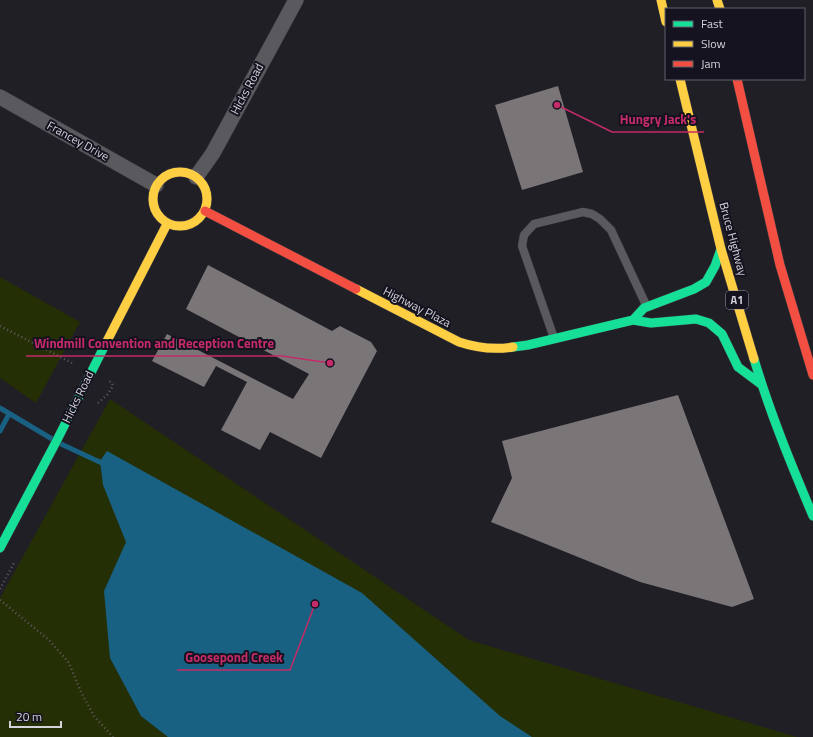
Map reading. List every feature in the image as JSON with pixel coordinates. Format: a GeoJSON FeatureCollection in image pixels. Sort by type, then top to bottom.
{"type":"FeatureCollection","features":[{"type":"Feature","properties":{"kind":"main road"},"geometry":{"type":"LineString","coordinates":[[661,0],[665,18]]}},
{"type":"Feature","properties":{"kind":"main road","name":"Bruce Highway"},"geometry":{"type":"LineString","coordinates":[[680,80],[721,248],[762,385],[789,460],[813,516]]}},
{"type":"Feature","properties":{"kind":"main road"},"geometry":{"type":"LineString","coordinates":[[737,80],[781,268],[813,375]]}},
{"type":"Feature","properties":{"kind":"main road"},"geometry":{"type":"LineString","coordinates":[[178,172],[188,173],[196,177],[201,181],[206,190],[208,202],[201,218],[193,224],[180,227],[168,224],[160,218],[154,208],[152,199],[156,185],[160,180],[169,174],[178,172]]}},
{"type":"Feature","properties":{"kind":"main road","name":"Highway Plaza"},"geometry":{"type":"LineString","coordinates":[[205,211],[459,342],[475,347],[502,349],[528,345],[633,320],[651,323],[696,319],[709,323],[722,334],[738,367],[762,385]]}},
{"type":"Feature","properties":{"kind":"main road","name":"Hicks Road"},"geometry":{"type":"LineString","coordinates":[[0,548],[168,224]]}},
{"type":"Feature","properties":{"kind":"main road","name":"Highway Plaza"},"geometry":{"type":"LineString","coordinates":[[633,320],[644,308],[694,290],[706,282],[716,266],[721,248]]}},
{"type":"Feature","properties":{"kind":"street","name":"Hicks Road"},"geometry":{"type":"LineString","coordinates":[[196,177],[213,153],[296,0]]}},
{"type":"Feature","properties":{"kind":"street","name":"Francey Drive"},"geometry":{"type":"LineString","coordinates":[[0,97],[156,185]]}},
{"type":"Feature","properties":{"kind":"lane"},"geometry":{"type":"LineString","coordinates":[[555,339],[522,246],[524,235],[534,224],[583,212],[592,214],[600,219],[611,230],[647,307]]}},
{"type":"Feature","properties":{"kind":"path"},"geometry":{"type":"LineString","coordinates":[[0,326],[78,366]]}},
{"type":"Feature","properties":{"kind":"path"},"geometry":{"type":"LineString","coordinates":[[0,600],[49,640],[69,663],[81,692],[94,716],[113,737]]}},
{"type":"Feature","properties":{"kind":"green space"},"geometry":{"type":"Polygon","coordinates":[[[0,277],[80,322],[36,403],[0,378],[0,277]]]}},
{"type":"Feature","properties":{"kind":"green space"},"geometry":{"type":"Polygon","coordinates":[[[110,399],[469,640],[797,737],[0,737],[0,598],[110,399]]]}},
{"type":"Feature","properties":{"kind":"water"},"geometry":{"type":"Polygon","coordinates":[[[107,451],[362,593],[500,716],[532,737],[168,737],[141,716],[110,658],[104,591],[126,542],[103,485],[100,461],[107,451]]]}},
{"type":"Feature","properties":{"kind":"building"},"geometry":{"type":"Polygon","coordinates":[[[558,86],[583,172],[522,190],[495,105],[558,86]]]}},
{"type":"Feature","properties":{"kind":"building"},"geometry":{"type":"Polygon","coordinates":[[[208,265],[332,331],[340,326],[371,342],[377,351],[321,458],[270,432],[260,450],[221,430],[247,382],[216,366],[204,387],[152,361],[167,334],[293,399],[309,374],[186,309],[208,265]]]}},
{"type":"Feature","properties":{"kind":"building"},"geometry":{"type":"Polygon","coordinates":[[[678,395],[754,599],[732,607],[640,582],[491,522],[512,478],[502,441],[678,395]]]}},
{"type":"Feature","properties":{"kind":"waterway"},"geometry":{"type":"LineString","coordinates":[[0,408],[52,439]]}},
{"type":"Feature","properties":{"kind":"waterway"},"geometry":{"type":"LineString","coordinates":[[0,431],[9,414]]}},
{"type":"Feature","properties":{"kind":"waterway"},"geometry":{"type":"LineString","coordinates":[[61,444],[104,464]]}},
{"type":"Feature","properties":{"kind":"traffic: fast"},"geometry":{"type":"LineString","coordinates":[[633,320],[644,308],[694,289],[706,282],[715,266],[721,249]]}},
{"type":"Feature","properties":{"kind":"traffic: fast"},"geometry":{"type":"LineString","coordinates":[[513,347],[528,345],[633,320],[651,323],[696,319],[709,323],[722,334],[738,367],[762,385]]}},
{"type":"Feature","properties":{"kind":"traffic: fast"},"geometry":{"type":"LineString","coordinates":[[0,548],[106,343]]}},
{"type":"Feature","properties":{"kind":"traffic: fast"},"geometry":{"type":"LineString","coordinates":[[754,359],[774,419],[813,516]]}},
{"type":"Feature","properties":{"kind":"traffic: slow"},"geometry":{"type":"LineString","coordinates":[[661,0],[665,18]]}},
{"type":"Feature","properties":{"kind":"traffic: slow"},"geometry":{"type":"LineString","coordinates":[[717,0],[720,8]]}},
{"type":"Feature","properties":{"kind":"traffic: slow"},"geometry":{"type":"LineString","coordinates":[[680,80],[721,249],[754,359]]}},
{"type":"Feature","properties":{"kind":"traffic: slow"},"geometry":{"type":"LineString","coordinates":[[175,172],[185,172],[195,176],[203,184],[207,194],[207,199],[207,204],[203,214],[195,222],[185,226],[175,226],[165,222],[157,214],[153,204],[153,194],[157,184],[165,176],[175,172]]}},
{"type":"Feature","properties":{"kind":"traffic: slow"},"geometry":{"type":"LineString","coordinates":[[106,343],[167,224]]}},
{"type":"Feature","properties":{"kind":"traffic: slow"},"geometry":{"type":"LineString","coordinates":[[356,289],[459,342],[486,348],[513,347]]}},
{"type":"Feature","properties":{"kind":"traffic: jam"},"geometry":{"type":"LineString","coordinates":[[737,80],[780,265],[813,375]]}},
{"type":"Feature","properties":{"kind":"traffic: jam"},"geometry":{"type":"LineString","coordinates":[[205,211],[356,289]]}},
{"type":"Feature","properties":{"kind":"place","name":"Hungry Jack's"},"geometry":{"type":"Point","coordinates":[557,105]}},
{"type":"Feature","properties":{"kind":"place","name":"Windmill Convention and Reception Centre"},"geometry":{"type":"Point","coordinates":[330,363]}},
{"type":"Feature","properties":{"kind":"place","name":"Goosepond Creek"},"geometry":{"type":"Point","coordinates":[315,604]}}]}
